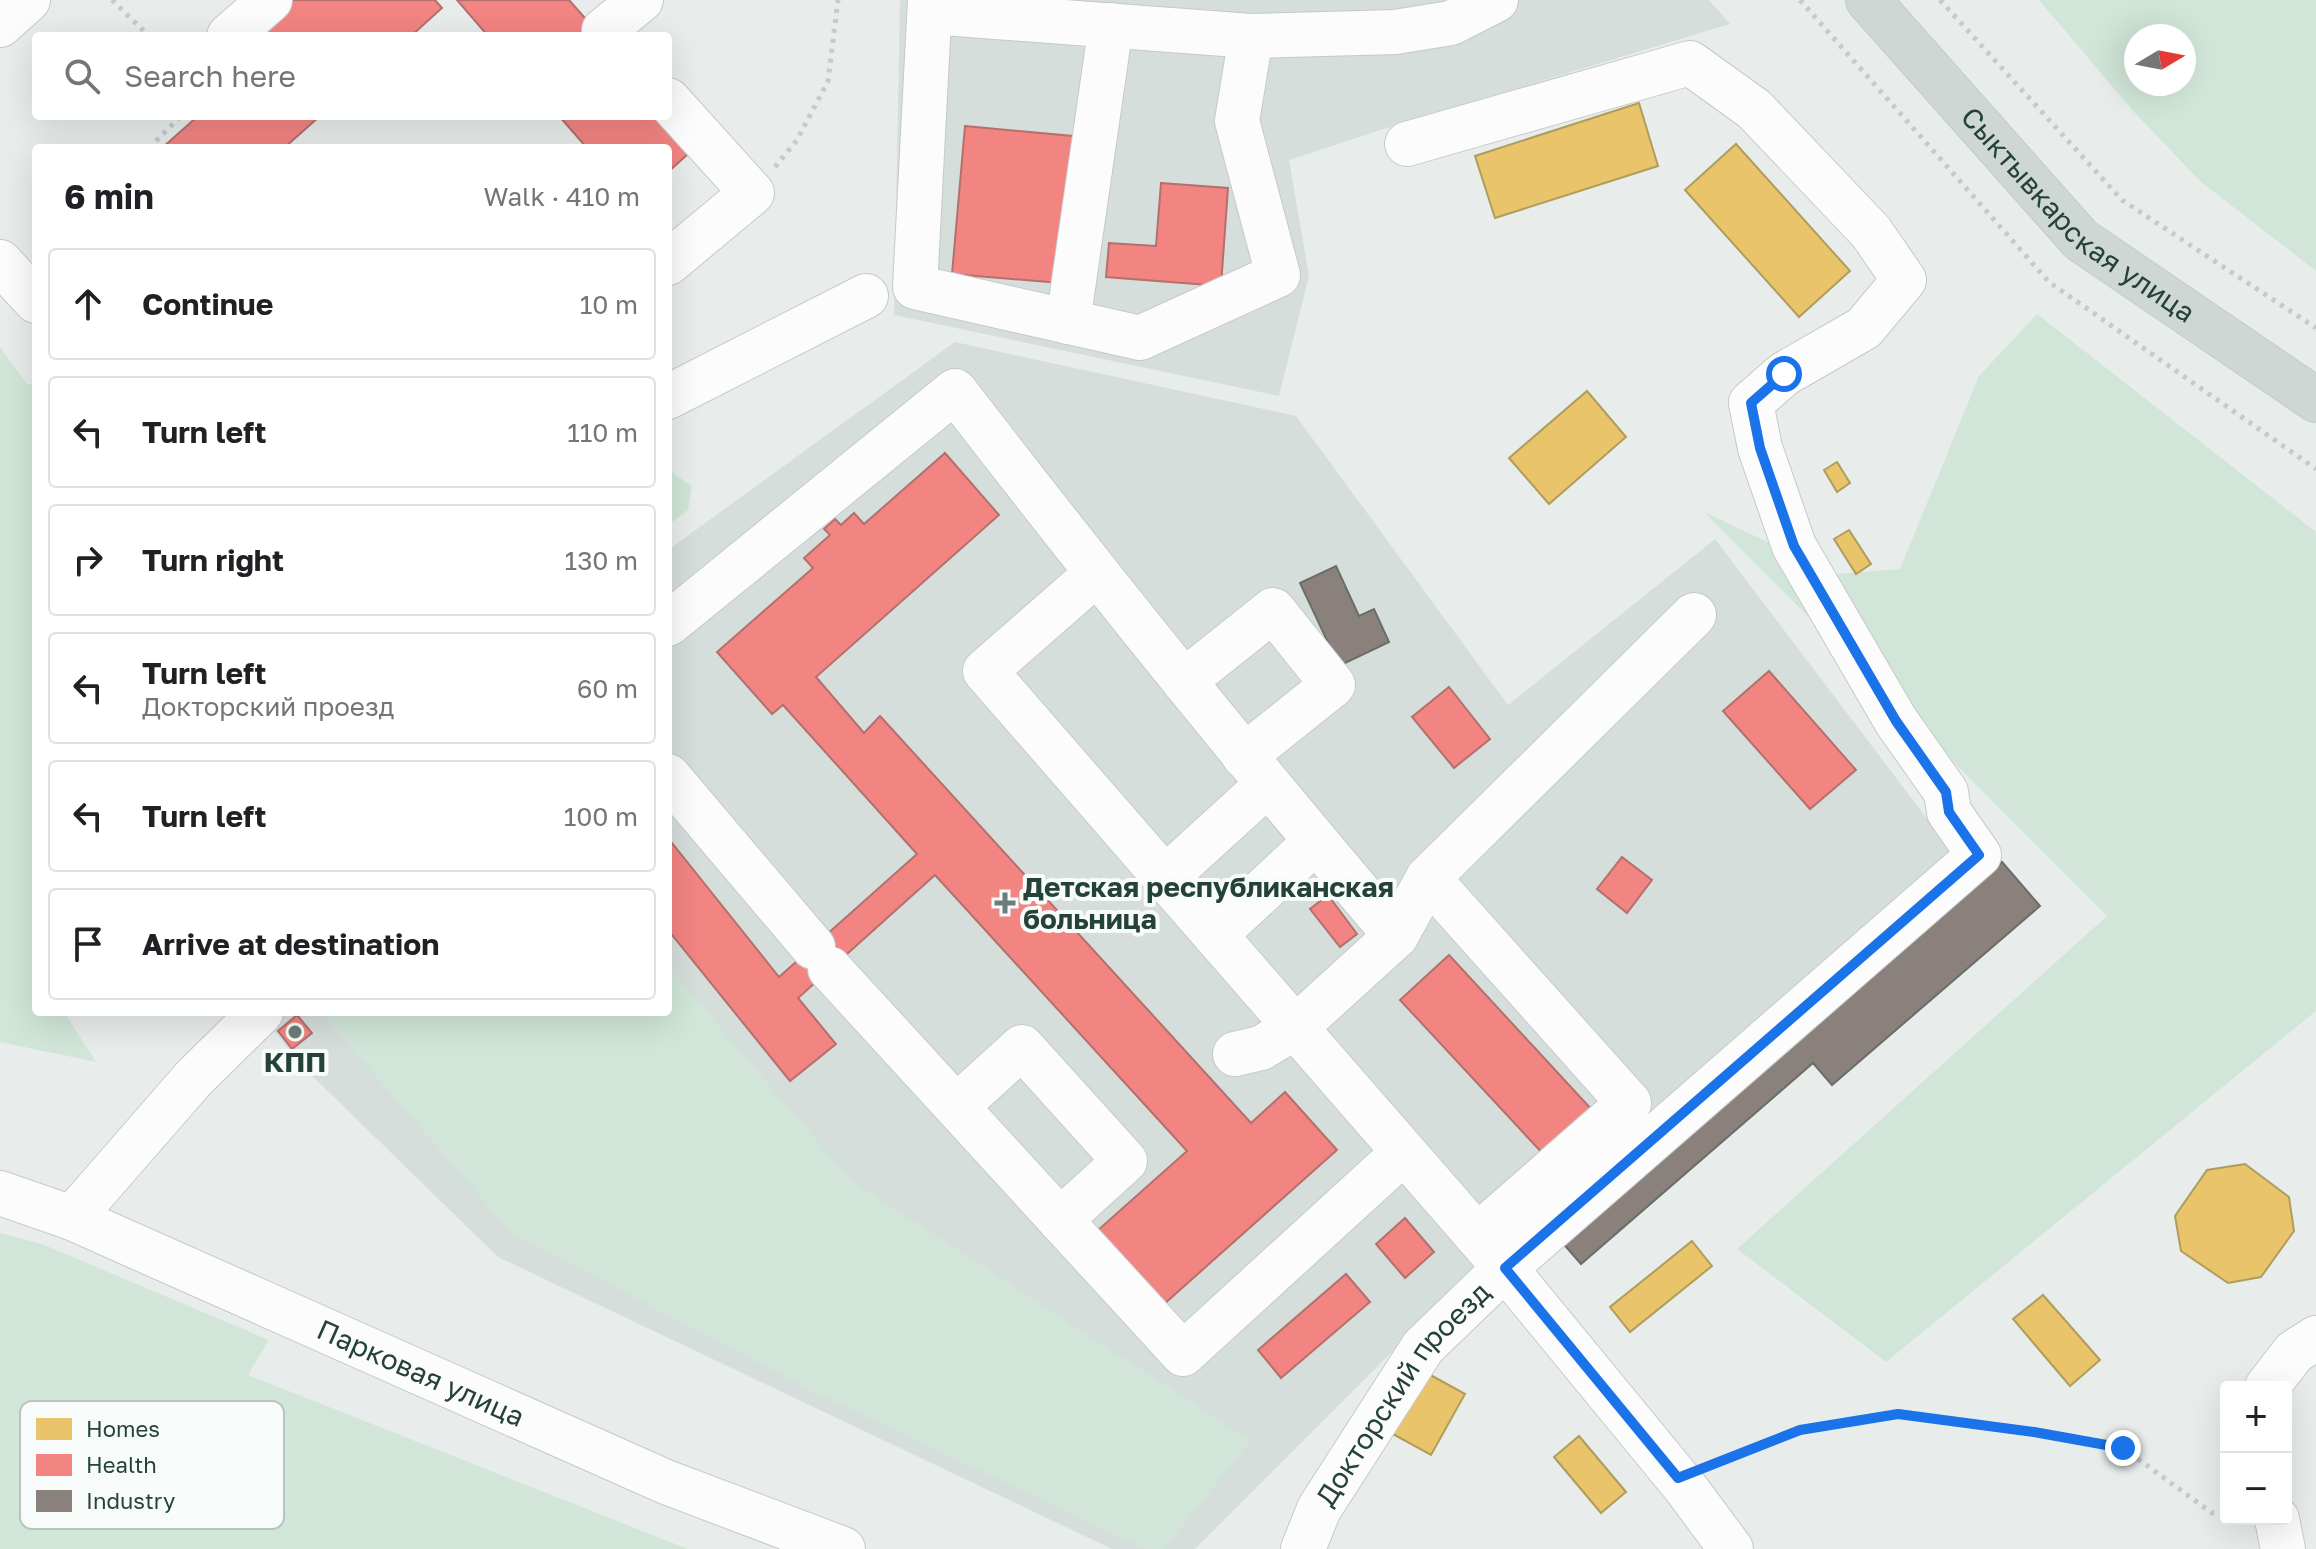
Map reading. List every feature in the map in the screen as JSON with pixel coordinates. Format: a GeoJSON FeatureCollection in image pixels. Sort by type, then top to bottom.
{"type":"FeatureCollection","features":[{"type":"Feature","properties":{"kind":"main road","name":"Сыктывкарская улица"},"geometry":{"type":"LineString","coordinates":[[1868,0],[2081,240],[2316,400]]}},
{"type":"Feature","properties":{"kind":"street"},"geometry":{"type":"LineString","coordinates":[[0,25],[28,0]]}},
{"type":"Feature","properties":{"kind":"street"},"geometry":{"type":"LineString","coordinates":[[234,32],[270,0]]}},
{"type":"Feature","properties":{"kind":"street"},"geometry":{"type":"LineString","coordinates":[[606,32],[604,30],[641,0]]}},
{"type":"Feature","properties":{"kind":"street"},"geometry":{"type":"LineString","coordinates":[[1251,36],[1237,121],[1278,275],[1140,338],[915,287],[930,6],[1251,36],[1409,30],[1451,23],[1496,0]]}},
{"type":"Feature","properties":{"kind":"street"},"geometry":{"type":"LineString","coordinates":[[1068,322],[1111,25]]}},
{"type":"Feature","properties":{"kind":"street"},"geometry":{"type":"LineString","coordinates":[[1407,144],[1690,63],[1754,109],[1871,232],[1904,280],[1864,328],[1784,374],[1751,403],[1760,448],[1794,546],[1896,721],[1946,792],[1949,812],[1979,855],[1491,1252]]}},
{"type":"Feature","properties":{"kind":"street"},"geometry":{"type":"LineString","coordinates":[[672,104],[752,193],[672,260]]}},
{"type":"Feature","properties":{"kind":"street"},"geometry":{"type":"LineString","coordinates":[[672,395],[866,296]]}},
{"type":"Feature","properties":{"kind":"street"},"geometry":{"type":"LineString","coordinates":[[672,621],[955,391],[1096,574],[1396,936]]}},
{"type":"Feature","properties":{"kind":"street"},"geometry":{"type":"LineString","coordinates":[[1096,574],[985,671],[1491,1252]]}},
{"type":"Feature","properties":{"kind":"street"},"geometry":{"type":"LineString","coordinates":[[1165,878],[1333,685],[1273,610],[1184,681]]}},
{"type":"Feature","properties":{"kind":"street"},"geometry":{"type":"LineString","coordinates":[[1235,1054],[1261,1048],[1296,1027],[1396,936],[1428,878],[1694,615]]}},
{"type":"Feature","properties":{"kind":"street"},"geometry":{"type":"LineString","coordinates":[[672,781],[822,958],[1183,1354],[1404,1152]]}},
{"type":"Feature","properties":{"kind":"street"},"geometry":{"type":"LineString","coordinates":[[1215,935],[1315,842]]}},
{"type":"Feature","properties":{"kind":"street"},"geometry":{"type":"LineString","coordinates":[[1428,878],[1629,1103],[1491,1252]]}},
{"type":"Feature","properties":{"kind":"street"},"geometry":{"type":"LineString","coordinates":[[72,1218],[193,1079],[257,1016]]}},
{"type":"Feature","properties":{"kind":"street"},"geometry":{"type":"LineString","coordinates":[[957,1106],[1022,1047],[1125,1161],[1060,1220]]}},
{"type":"Feature","properties":{"kind":"street","name":"Парковая улица"},"geometry":{"type":"LineString","coordinates":[[0,1193],[72,1218],[666,1482],[843,1549]]}},
{"type":"Feature","properties":{"kind":"street","name":"Докторский проезд"},"geometry":{"type":"LineString","coordinates":[[1303,1549],[1319,1509],[1423,1347],[1491,1252],[1678,1478],[1731,1549]]}},
{"type":"Feature","properties":{"kind":"street"},"geometry":{"type":"LineString","coordinates":[[2272,1381],[2294,1352],[2316,1338]]}},
{"type":"Feature","properties":{"kind":"street"},"geometry":{"type":"LineString","coordinates":[[2278,1525],[2283,1549]]}},
{"type":"Feature","properties":{"kind":"path"},"geometry":{"type":"LineString","coordinates":[[112,0],[145,32]]}},
{"type":"Feature","properties":{"kind":"path"},"geometry":{"type":"LineString","coordinates":[[752,193],[797,140],[828,81],[838,0]]}},
{"type":"Feature","properties":{"kind":"path"},"geometry":{"type":"LineString","coordinates":[[1940,0],[2122,200],[2316,328]]}},
{"type":"Feature","properties":{"kind":"path"},"geometry":{"type":"LineString","coordinates":[[153,144],[177,120]]}},
{"type":"Feature","properties":{"kind":"path"},"geometry":{"type":"LineString","coordinates":[[1678,1478],[1800,1430],[1898,1414],[2034,1432],[2123,1448],[2212,1513],[2220,1513]]}},
{"type":"Feature","properties":{"kind":"shaded area"},"geometry":{"type":"Polygon","coordinates":[[[900,0],[1709,0],[1730,24],[1289,160],[1309,276],[1279,396],[894,315],[900,0]]]}},
{"type":"Feature","properties":{"kind":"shaded area"},"geometry":{"type":"Polygon","coordinates":[[[955,342],[1296,416],[1508,705],[1715,539],[1953,853],[1491,1253],[1195,1549],[1112,1549],[498,1257],[300,1064],[263,1016],[672,1016],[672,547],[955,342]]]}},
{"type":"Feature","properties":{"kind":"green space"},"geometry":{"type":"Polygon","coordinates":[[[2039,0],[2316,0],[2316,271],[2201,182],[2133,111],[2039,0]]]}},
{"type":"Feature","properties":{"kind":"green space"},"geometry":{"type":"Polygon","coordinates":[[[2037,314],[2316,532],[2316,1011],[1886,1362],[1737,1249],[2107,916],[1704,512],[1836,574],[1900,569],[1979,376],[2037,314]]]}},
{"type":"Feature","properties":{"kind":"green space"},"geometry":{"type":"Polygon","coordinates":[[[0,347],[27,384],[32,385],[32,1016],[67,1016],[96,1062],[0,1042],[0,347]]]}},
{"type":"Feature","properties":{"kind":"green space"},"geometry":{"type":"Polygon","coordinates":[[[672,473],[692,486],[688,510],[672,522],[672,473]]]}},
{"type":"Feature","properties":{"kind":"green space"},"geometry":{"type":"Polygon","coordinates":[[[672,972],[849,1179],[1250,1441],[1164,1549],[1146,1549],[812,1391],[511,1232],[324,1016],[672,1016],[672,972]]]}},
{"type":"Feature","properties":{"kind":"green space"},"geometry":{"type":"Polygon","coordinates":[[[0,1233],[42,1244],[269,1340],[248,1375],[688,1549],[0,1549],[0,1233]]]}},
{"type":"Feature","properties":{"kind":"building: Homes"},"geometry":{"type":"Polygon","coordinates":[[[1639,103],[1658,166],[1495,218],[1475,156],[1639,103]]]}},
{"type":"Feature","properties":{"kind":"building: Homes"},"geometry":{"type":"Polygon","coordinates":[[[1736,144],[1850,271],[1799,317],[1685,190],[1736,144]]]}},
{"type":"Feature","properties":{"kind":"building: Homes"},"geometry":{"type":"Polygon","coordinates":[[[1587,391],[1626,437],[1549,504],[1509,458],[1587,391]]]}},
{"type":"Feature","properties":{"kind":"building: Homes"},"geometry":{"type":"Polygon","coordinates":[[[1837,462],[1850,483],[1837,492],[1824,470],[1837,462]]]}},
{"type":"Feature","properties":{"kind":"building: Homes"},"geometry":{"type":"Polygon","coordinates":[[[1849,530],[1871,564],[1856,574],[1834,539],[1849,530]]]}},
{"type":"Feature","properties":{"kind":"building: Homes"},"geometry":{"type":"Polygon","coordinates":[[[2245,1164],[2289,1197],[2294,1231],[2261,1277],[2228,1283],[2181,1251],[2175,1216],[2207,1170],[2245,1164]]]}},
{"type":"Feature","properties":{"kind":"building: Homes"},"geometry":{"type":"Polygon","coordinates":[[[1692,1241],[1712,1266],[1630,1332],[1610,1307],[1692,1241]]]}},
{"type":"Feature","properties":{"kind":"building: Homes"},"geometry":{"type":"Polygon","coordinates":[[[2043,1295],[2100,1360],[2070,1386],[2013,1319],[2043,1295]]]}},
{"type":"Feature","properties":{"kind":"building: Homes"},"geometry":{"type":"Polygon","coordinates":[[[1425,1372],[1465,1394],[1431,1455],[1391,1433],[1425,1372]]]}},
{"type":"Feature","properties":{"kind":"building: Homes"},"geometry":{"type":"Polygon","coordinates":[[[1579,1436],[1626,1492],[1601,1513],[1554,1457],[1579,1436]]]}},
{"type":"Feature","properties":{"kind":"building: Health"},"geometry":{"type":"Polygon","coordinates":[[[292,0],[435,0],[442,8],[415,32],[256,32],[292,0]]]}},
{"type":"Feature","properties":{"kind":"building: Health"},"geometry":{"type":"Polygon","coordinates":[[[457,0],[569,0],[597,32],[485,32],[457,0]]]}},
{"type":"Feature","properties":{"kind":"building: Health"},"geometry":{"type":"Polygon","coordinates":[[[194,120],[316,120],[288,144],[166,144],[194,120]]]}},
{"type":"Feature","properties":{"kind":"building: Health"},"geometry":{"type":"Polygon","coordinates":[[[562,120],[672,120],[697,146],[672,168],[672,144],[584,144],[562,120]]]}},
{"type":"Feature","properties":{"kind":"building: Health"},"geometry":{"type":"Polygon","coordinates":[[[965,126],[1073,136],[1060,283],[952,274],[965,126]]]}},
{"type":"Feature","properties":{"kind":"building: Health"},"geometry":{"type":"Polygon","coordinates":[[[1161,183],[1228,188],[1221,286],[1106,277],[1109,243],[1156,246],[1161,183]]]}},
{"type":"Feature","properties":{"kind":"building: Health","name":"Детская республиканская больница"},"geometry":{"type":"Polygon","coordinates":[[[945,453],[999,515],[816,677],[864,733],[880,716],[1251,1123],[1285,1092],[1337,1150],[1154,1313],[1088,1239],[1187,1151],[935,875],[798,998],[836,1044],[790,1081],[672,935],[672,843],[779,977],[917,854],[783,705],[772,714],[717,652],[813,568],[804,558],[830,535],[824,529],[835,519],[841,525],[854,513],[864,524],[945,453]]]}},
{"type":"Feature","properties":{"kind":"building: Health"},"geometry":{"type":"Polygon","coordinates":[[[1769,671],[1856,770],[1810,809],[1723,711],[1769,671]]]}},
{"type":"Feature","properties":{"kind":"building: Health"},"geometry":{"type":"Polygon","coordinates":[[[1449,687],[1490,739],[1454,768],[1412,717],[1449,687]]]}},
{"type":"Feature","properties":{"kind":"building: Health"},"geometry":{"type":"Polygon","coordinates":[[[1622,857],[1652,880],[1627,913],[1597,889],[1622,857]]]}},
{"type":"Feature","properties":{"kind":"building: Health"},"geometry":{"type":"Polygon","coordinates":[[[1328,895],[1357,934],[1340,947],[1310,909],[1328,895]]]}},
{"type":"Feature","properties":{"kind":"building: Health"},"geometry":{"type":"Polygon","coordinates":[[[1449,955],[1593,1111],[1545,1156],[1400,1000],[1449,955]]]}},
{"type":"Feature","properties":{"kind":"building: Health","name":"КПП"},"geometry":{"type":"Polygon","coordinates":[[[298,1016],[312,1033],[292,1049],[278,1031],[298,1016]]]}},
{"type":"Feature","properties":{"kind":"building: Health"},"geometry":{"type":"Polygon","coordinates":[[[1405,1218],[1434,1252],[1405,1278],[1376,1244],[1405,1218]]]}},
{"type":"Feature","properties":{"kind":"building: Health"},"geometry":{"type":"Polygon","coordinates":[[[1346,1274],[1370,1302],[1281,1378],[1258,1350],[1346,1274]]]}},
{"type":"Feature","properties":{"kind":"building: Industry"},"geometry":{"type":"Polygon","coordinates":[[[1336,566],[1359,616],[1374,609],[1389,642],[1339,666],[1300,583],[1336,566]]]}},
{"type":"Feature","properties":{"kind":"building: Industry"},"geometry":{"type":"Polygon","coordinates":[[[2002,862],[2040,906],[1832,1085],[1813,1063],[1581,1264],[1561,1241],[2002,862]]]}},
{"type":"Feature","properties":{"kind":"place","name":"Детская республиканская больница"},"geometry":{"type":"Point","coordinates":[1005,903]}},
{"type":"Feature","properties":{"kind":"place","name":"КПП"},"geometry":{"type":"Point","coordinates":[295,1032]}},
{"type":"Feature","properties":{"kind":"route"},"geometry":{"type":"LineString","coordinates":[[1784,374],[1751,403],[1760,448],[1794,546],[1896,721],[1946,792],[1949,812],[1979,855],[1505,1268],[1678,1478],[1800,1430],[1898,1414],[2034,1432],[2123,1448]]}}]}
